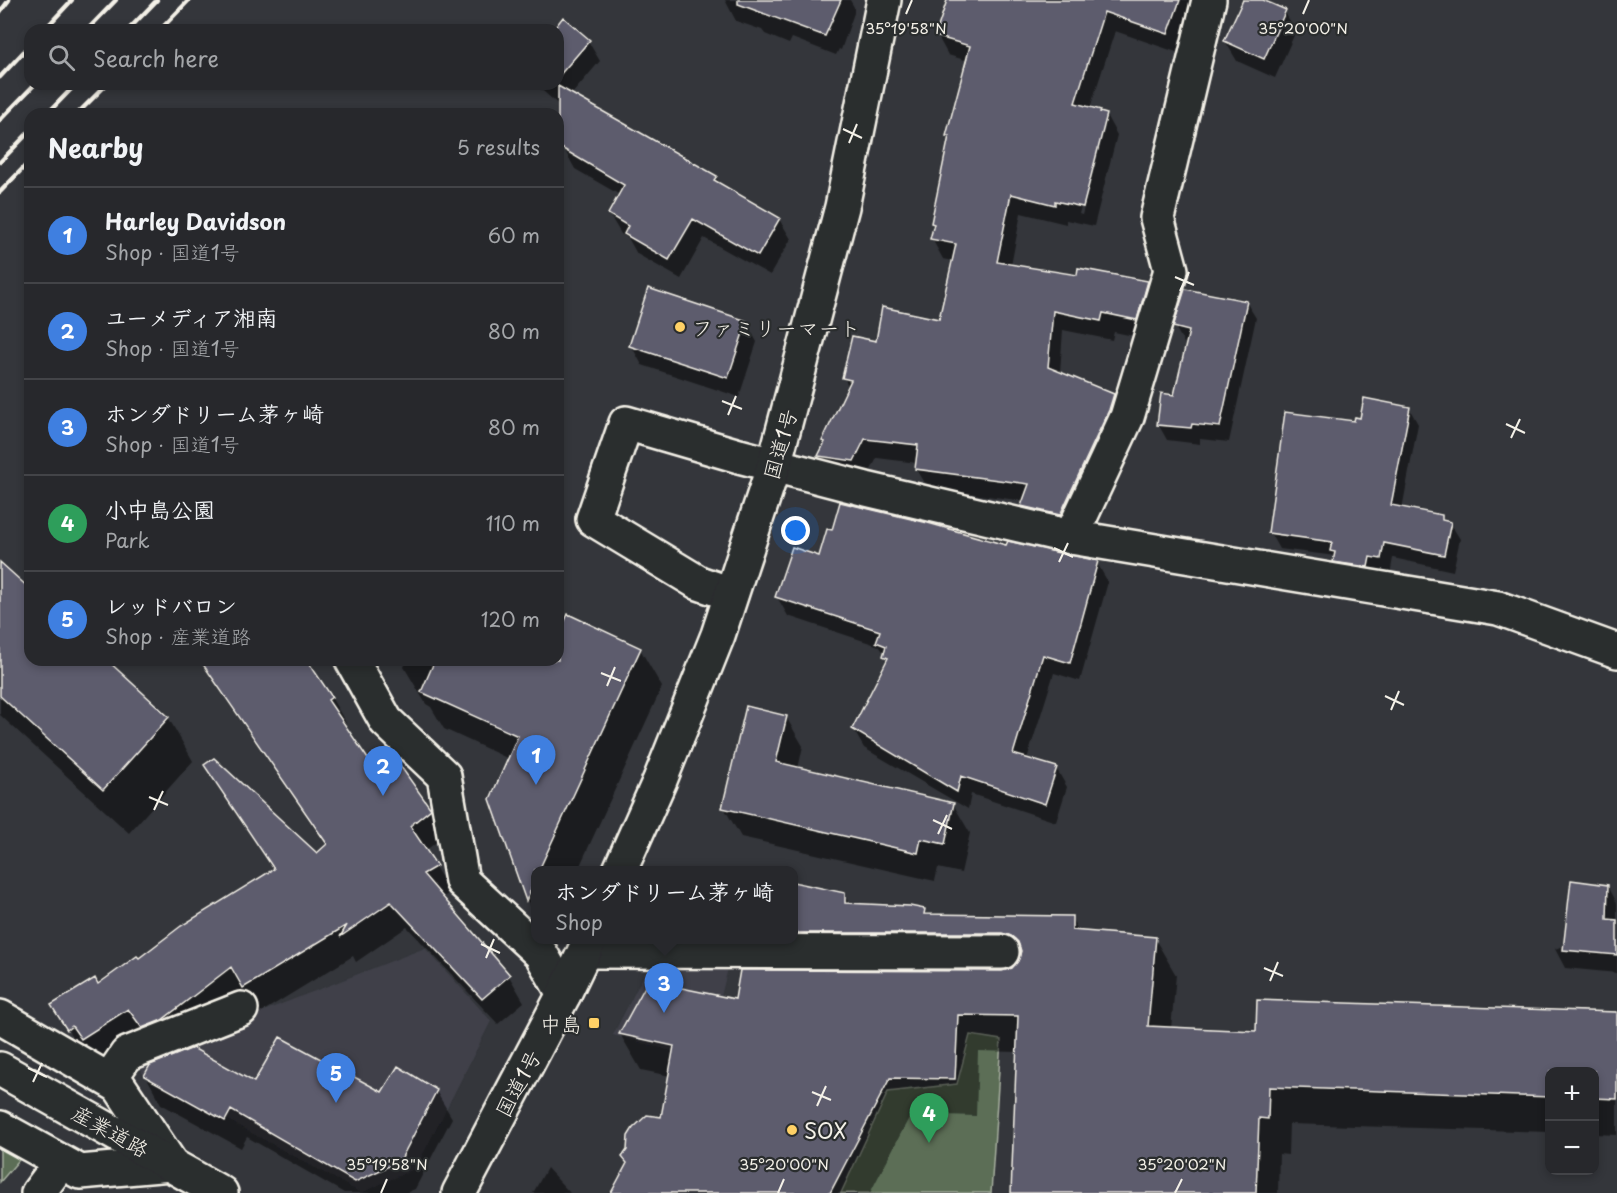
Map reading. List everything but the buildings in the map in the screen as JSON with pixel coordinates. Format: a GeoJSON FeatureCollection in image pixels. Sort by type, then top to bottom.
{"type":"FeatureCollection","features":[{"type":"Feature","properties":{"kind":"main road","name":"国道1号"},"geometry":{"type":"LineString","coordinates":[[622,866],[660,780],[718,635],[774,465],[842,207],[884,0]]}},
{"type":"Feature","properties":{"kind":"main road"},"geometry":{"type":"LineString","coordinates":[[1071,537],[1127,417],[1171,270],[1157,218],[1209,0]]}},
{"type":"Feature","properties":{"kind":"main road"},"geometry":{"type":"LineString","coordinates":[[731,594],[699,583],[593,519],[626,423],[866,489],[1071,537],[1498,608],[1617,651]]}},
{"type":"Feature","properties":{"kind":"main road"},"geometry":{"type":"LineString","coordinates":[[355,666],[386,721],[444,776],[462,881],[541,954],[564,994]]}},
{"type":"Feature","properties":{"kind":"main road","name":"国道1号"},"geometry":{"type":"LineString","coordinates":[[459,1193],[564,994],[587,945]]}},
{"type":"Feature","properties":{"kind":"main road"},"geometry":{"type":"LineString","coordinates":[[587,945],[1002,952]]}},
{"type":"Feature","properties":{"kind":"main road"},"geometry":{"type":"LineString","coordinates":[[109,1080],[127,1054],[241,1009]]}},
{"type":"Feature","properties":{"kind":"main road"},"geometry":{"type":"LineString","coordinates":[[0,1017],[119,1086],[171,1164],[80,1172],[0,1128]]}},
{"type":"Feature","properties":{"kind":"main road","name":"産業道路"},"geometry":{"type":"LineString","coordinates":[[0,1069],[221,1193]]}},
{"type":"Feature","properties":{"kind":"main road"},"geometry":{"type":"LineString","coordinates":[[38,1193],[61,1162]]}},
{"type":"Feature","properties":{"kind":"shaded area"},"geometry":{"type":"Polygon","coordinates":[[[425,948],[491,1021],[416,1168],[361,1193],[142,1073],[141,1059],[425,948]]]}},
{"type":"Feature","properties":{"kind":"shaded area"},"geometry":{"type":"Polygon","coordinates":[[[665,963],[729,964],[705,1060],[613,1035],[646,971],[665,963]]]}},
{"type":"Feature","properties":{"kind":"green space"},"geometry":{"type":"Polygon","coordinates":[[[970,1035],[1001,1040],[991,1193],[841,1193],[888,1092],[957,1084],[970,1035]]]}},
{"type":"Feature","properties":{"kind":"green space"},"geometry":{"type":"Polygon","coordinates":[[[0,1139],[25,1153],[0,1182],[0,1139]]]}},
{"type":"Feature","properties":{"kind":"railway"},"geometry":{"type":"LineString","coordinates":[[0,12],[9,0]]}},
{"type":"Feature","properties":{"kind":"railway"},"geometry":{"type":"LineString","coordinates":[[50,24],[72,0]]}},
{"type":"Feature","properties":{"kind":"railway"},"geometry":{"type":"LineString","coordinates":[[93,24],[116,0]]}},
{"type":"Feature","properties":{"kind":"railway"},"geometry":{"type":"LineString","coordinates":[[134,24],[157,0]]}},
{"type":"Feature","properties":{"kind":"railway"},"geometry":{"type":"LineString","coordinates":[[166,24],[189,0]]}},
{"type":"Feature","properties":{"kind":"railway"},"geometry":{"type":"LineString","coordinates":[[0,77],[24,51]]}},
{"type":"Feature","properties":{"kind":"railway"},"geometry":{"type":"LineString","coordinates":[[0,120],[29,90]]}},
{"type":"Feature","properties":{"kind":"railway"},"geometry":{"type":"LineString","coordinates":[[53,108],[70,90]]}},
{"type":"Feature","properties":{"kind":"railway"},"geometry":{"type":"LineString","coordinates":[[83,108],[101,90]]}},
{"type":"Feature","properties":{"kind":"railway"},"geometry":{"type":"LineString","coordinates":[[0,162],[24,137]]}},
{"type":"Feature","properties":{"kind":"railway"},"geometry":{"type":"LineString","coordinates":[[0,192],[24,167]]}},
{"type":"Feature","properties":{"kind":"place","name":"ファミリーマート"},"geometry":{"type":"Point","coordinates":[680,327]}},
{"type":"Feature","properties":{"kind":"place","name":"Harley Davidson"},"geometry":{"type":"Point","coordinates":[536,785]}},
{"type":"Feature","properties":{"kind":"place","name":"ユーメディア湘南"},"geometry":{"type":"Point","coordinates":[383,796]}},
{"type":"Feature","properties":{"kind":"place","name":"ホンダドリーム茅ヶ崎"},"geometry":{"type":"Point","coordinates":[664,1013]}},
{"type":"Feature","properties":{"kind":"place","name":"中島"},"geometry":{"type":"Point","coordinates":[594,1023]}},
{"type":"Feature","properties":{"kind":"place","name":"レッドバロン"},"geometry":{"type":"Point","coordinates":[336,1103]}},
{"type":"Feature","properties":{"kind":"place","name":"SOX"},"geometry":{"type":"Point","coordinates":[792,1130]}},
{"type":"Feature","properties":{"kind":"place","name":"小中島公園"},"geometry":{"type":"Point","coordinates":[929,1143]}}]}
